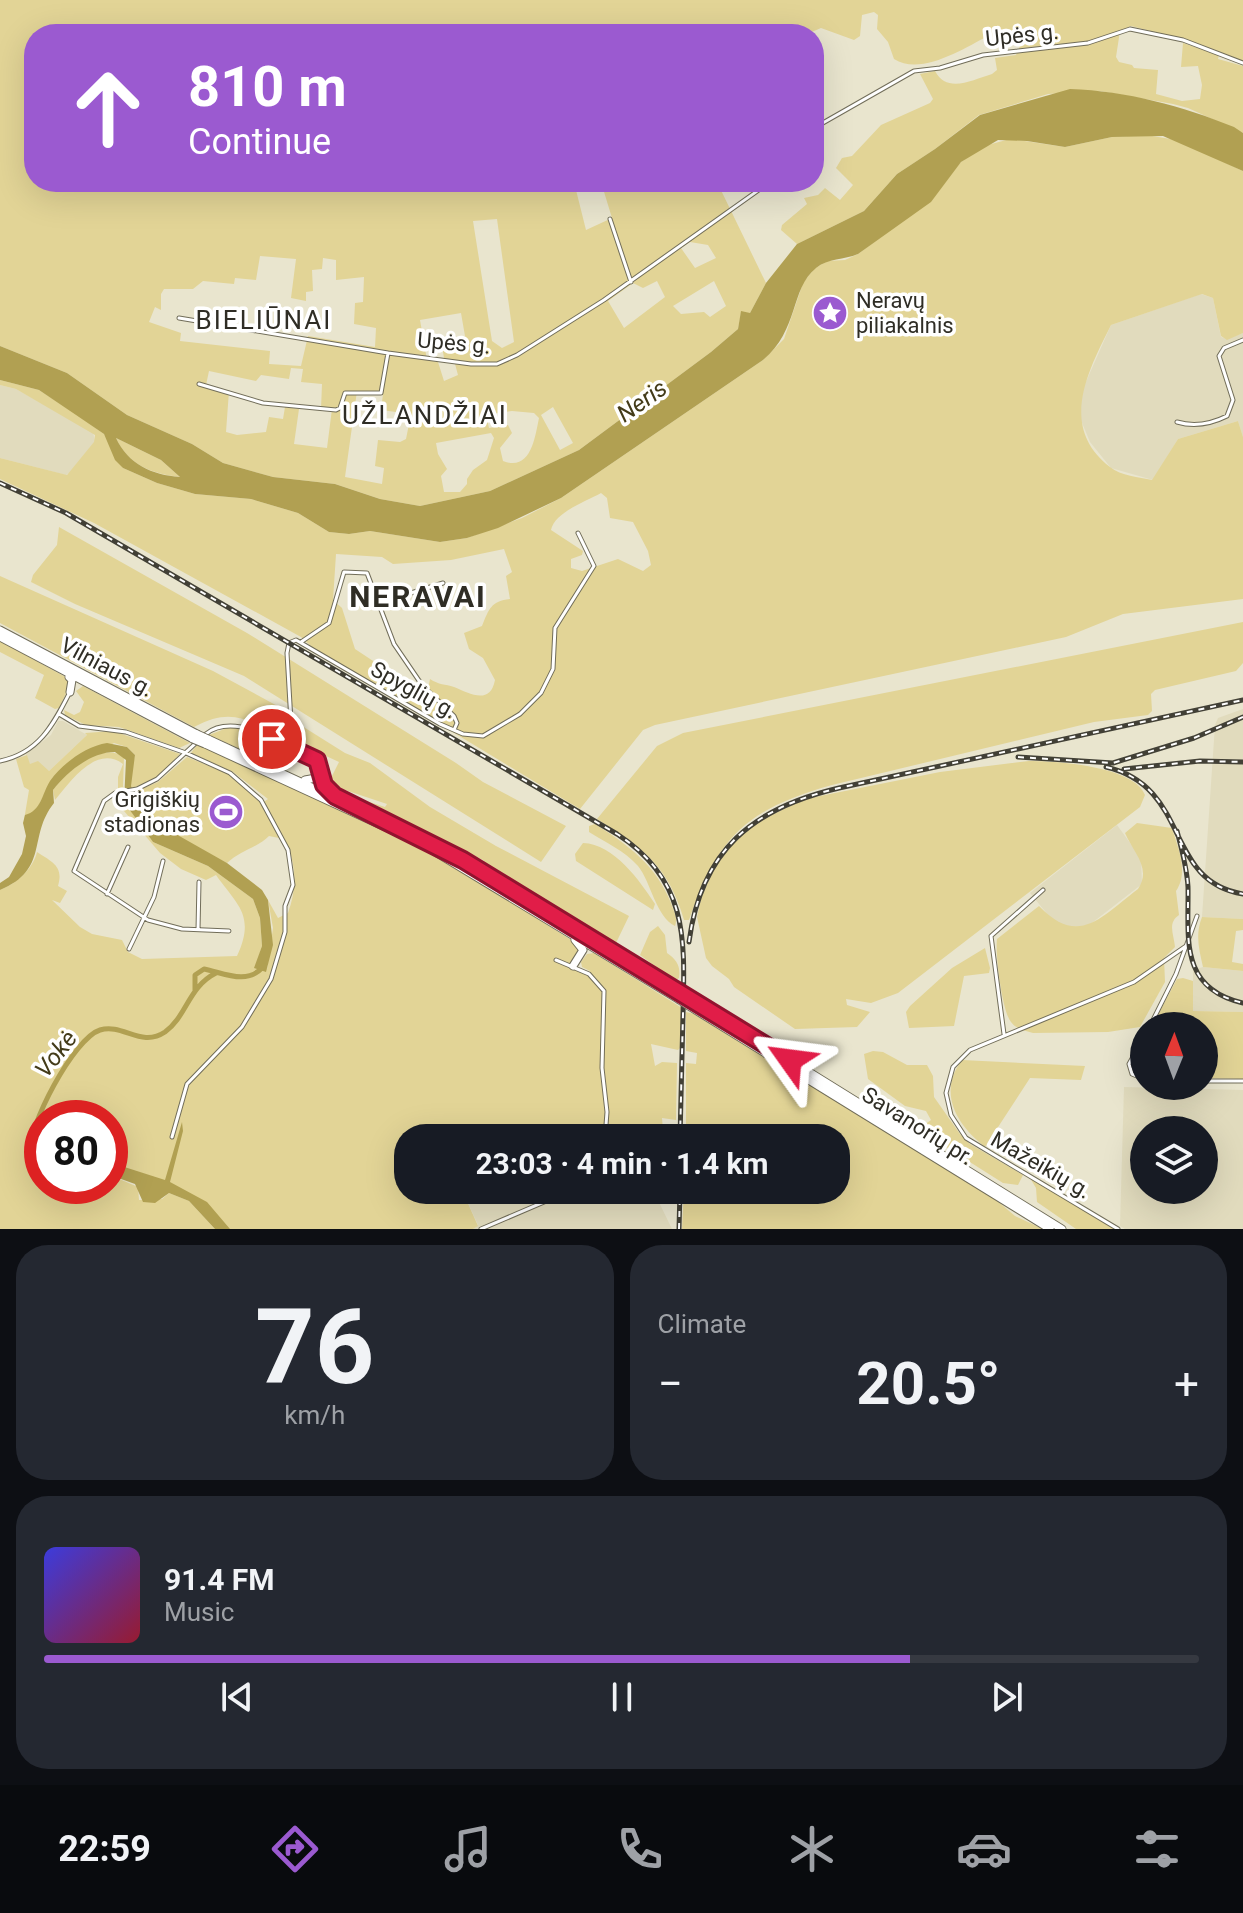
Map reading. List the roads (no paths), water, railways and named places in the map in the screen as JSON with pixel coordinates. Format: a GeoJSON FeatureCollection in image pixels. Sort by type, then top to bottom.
{"type":"FeatureCollection","features":[{"type":"Feature","properties":{"kind":"highway","name":"Vilniaus g."},"geometry":{"type":"LineString","coordinates":[[0,630],[195,736]]}},
{"type":"Feature","properties":{"kind":"highway","name":"Vilniaus g."},"geometry":{"type":"LineString","coordinates":[[0,637],[87,685],[195,736]]}},
{"type":"Feature","properties":{"kind":"highway"},"geometry":{"type":"LineString","coordinates":[[61,670],[72,680],[70,692]]}},
{"type":"Feature","properties":{"kind":"highway"},"geometry":{"type":"LineString","coordinates":[[70,692],[77,686],[87,685]]}},
{"type":"Feature","properties":{"kind":"highway"},"geometry":{"type":"LineString","coordinates":[[195,736],[206,742]]}},
{"type":"Feature","properties":{"kind":"highway","name":"Savanorių pr."},"geometry":{"type":"LineString","coordinates":[[206,742],[243,752],[419,836],[481,870],[1050,1229]]}},
{"type":"Feature","properties":{"kind":"highway","name":"Savanorių pr."},"geometry":{"type":"LineString","coordinates":[[206,742],[390,828],[678,995]]}},
{"type":"Feature","properties":{"kind":"highway"},"geometry":{"type":"LineString","coordinates":[[295,778],[313,780],[320,768]]}},
{"type":"Feature","properties":{"kind":"highway"},"geometry":{"type":"LineString","coordinates":[[320,768],[324,785],[335,796]]}},
{"type":"Feature","properties":{"kind":"highway"},"geometry":{"type":"LineString","coordinates":[[455,863],[580,944],[583,950],[575,966]]}},
{"type":"Feature","properties":{"kind":"highway"},"geometry":{"type":"LineString","coordinates":[[575,966],[586,952],[594,952],[678,995]]}},
{"type":"Feature","properties":{"kind":"highway","name":"Savanorių pr."},"geometry":{"type":"LineString","coordinates":[[689,1002],[1062,1229]]}},
{"type":"Feature","properties":{"kind":"street","name":"Upės g."},"geometry":{"type":"LineString","coordinates":[[824,122],[907,73],[940,68],[989,54],[1088,43],[1130,29],[1183,40],[1243,63]]}},
{"type":"Feature","properties":{"kind":"street","name":"Upės g."},"geometry":{"type":"LineString","coordinates":[[179,318],[388,353],[482,365],[501,363],[631,282],[756,192]]}},
{"type":"Feature","properties":{"kind":"street"},"geometry":{"type":"LineString","coordinates":[[610,219],[631,282]]}},
{"type":"Feature","properties":{"kind":"street"},"geometry":{"type":"LineString","coordinates":[[1177,422],[1188,426],[1203,424],[1221,419],[1231,411],[1232,395],[1219,356],[1224,348],[1243,340]]}},
{"type":"Feature","properties":{"kind":"street"},"geometry":{"type":"LineString","coordinates":[[199,384],[263,403],[336,410],[340,408],[345,393],[381,393],[388,353]]}},
{"type":"Feature","properties":{"kind":"street","name":"Spyglių g."},"geometry":{"type":"LineString","coordinates":[[301,642],[454,730],[476,736],[493,731],[520,714],[541,693],[553,669],[555,628],[594,566],[578,533]]}},
{"type":"Feature","properties":{"kind":"street"},"geometry":{"type":"LineString","coordinates":[[289,747],[292,739],[287,648],[293,641],[301,642],[329,623],[345,571],[368,574],[392,640],[422,685],[454,716],[457,723],[454,730]]}},
{"type":"Feature","properties":{"kind":"street"},"geometry":{"type":"LineString","coordinates":[[380,603],[443,583]]}},
{"type":"Feature","properties":{"kind":"street"},"geometry":{"type":"LineString","coordinates":[[0,761],[35,747],[49,731],[70,692]]}},
{"type":"Feature","properties":{"kind":"street"},"geometry":{"type":"LineString","coordinates":[[59,714],[79,726],[120,730],[186,753],[230,773],[261,800],[288,850],[293,885],[285,906],[285,932],[267,989],[242,1027],[192,1077],[183,1092],[172,1137]]}},
{"type":"Feature","properties":{"kind":"street"},"geometry":{"type":"LineString","coordinates":[[229,931],[171,927],[145,918],[74,869],[100,808],[118,792],[137,789],[157,779],[211,730],[227,725],[241,726],[314,758],[320,768]]}},
{"type":"Feature","properties":{"kind":"street"},"geometry":{"type":"LineString","coordinates":[[107,894],[128,847]]}},
{"type":"Feature","properties":{"kind":"street"},"geometry":{"type":"LineString","coordinates":[[129,949],[154,897],[163,861]]}},
{"type":"Feature","properties":{"kind":"street"},"geometry":{"type":"LineString","coordinates":[[198,930],[199,882]]}},
{"type":"Feature","properties":{"kind":"street"},"geometry":{"type":"LineString","coordinates":[[1043,890],[991,936],[1004,1034],[1134,982],[1186,946]]}},
{"type":"Feature","properties":{"kind":"street"},"geometry":{"type":"LineString","coordinates":[[1158,1012],[1197,916]]}},
{"type":"Feature","properties":{"kind":"street"},"geometry":{"type":"LineString","coordinates":[[556,960],[589,974],[604,991],[602,1068],[606,1124]]}},
{"type":"Feature","properties":{"kind":"street","name":"Mažeikių g."},"geometry":{"type":"LineString","coordinates":[[1004,1034],[970,1050],[953,1067],[946,1093],[955,1122],[977,1147],[1118,1229]]}},
{"type":"Feature","properties":{"kind":"street"},"geometry":{"type":"LineString","coordinates":[[1218,1081],[1243,1081]]}},
{"type":"Feature","properties":{"kind":"street"},"geometry":{"type":"LineString","coordinates":[[481,1229],[539,1204]]}},
{"type":"Feature","properties":{"kind":"waterway","name":"Vokė"},"geometry":{"type":"LineString","coordinates":[[195,990],[195,975],[204,969],[243,977],[264,966]]}},
{"type":"Feature","properties":{"kind":"waterway","name":"Vokė"},"geometry":{"type":"LineString","coordinates":[[46,1100],[66,1066],[89,1037],[108,1029],[140,1037],[165,1032],[199,986],[216,973]]}},
{"type":"Feature","properties":{"kind":"railway"},"geometry":{"type":"LineString","coordinates":[[0,483],[66,513],[617,834],[640,852],[658,871],[670,891],[682,936],[684,986],[680,1124]]}},
{"type":"Feature","properties":{"kind":"railway"},"geometry":{"type":"LineString","coordinates":[[689,942],[695,910],[705,882],[719,858],[736,838],[757,821],[781,808],[839,788],[1243,700]]}},
{"type":"Feature","properties":{"kind":"railway"},"geometry":{"type":"LineString","coordinates":[[1018,757],[1113,763],[1194,738],[1243,717]]}},
{"type":"Feature","properties":{"kind":"railway"},"geometry":{"type":"LineString","coordinates":[[1124,769],[1200,761],[1243,762]]}},
{"type":"Feature","properties":{"kind":"railway"},"geometry":{"type":"LineString","coordinates":[[1106,767],[1133,778],[1152,793],[1200,871],[1218,886],[1243,894]]}},
{"type":"Feature","properties":{"kind":"railway"},"geometry":{"type":"LineString","coordinates":[[1177,831],[1187,880],[1189,941],[1197,973],[1222,996],[1243,1003]]}},
{"type":"Feature","properties":{"kind":"railway"},"geometry":{"type":"LineString","coordinates":[[679,1229],[680,1204]]}},
{"type":"Feature","properties":{"kind":"place","name":"Neravų piliakalnis"},"geometry":{"type":"Point","coordinates":[830,313]}},
{"type":"Feature","properties":{"kind":"place","name":"Grigiškių stadionas"},"geometry":{"type":"Point","coordinates":[226,812]}},
{"type":"Feature","properties":{"kind":"district","name":"BIELIŪNAI"},"geometry":{"type":"Point","coordinates":[264,320]}},
{"type":"Feature","properties":{"kind":"district","name":"UŽLANDŽIAI"},"geometry":{"type":"Point","coordinates":[425,415]}},
{"type":"Feature","properties":{"kind":"district","name":"NERAVAI"},"geometry":{"type":"Point","coordinates":[418,596]}},
{"type":"Feature","properties":{"kind":"water label","name":"Neris"},"geometry":{"type":"Point","coordinates":[642,401]}}]}
